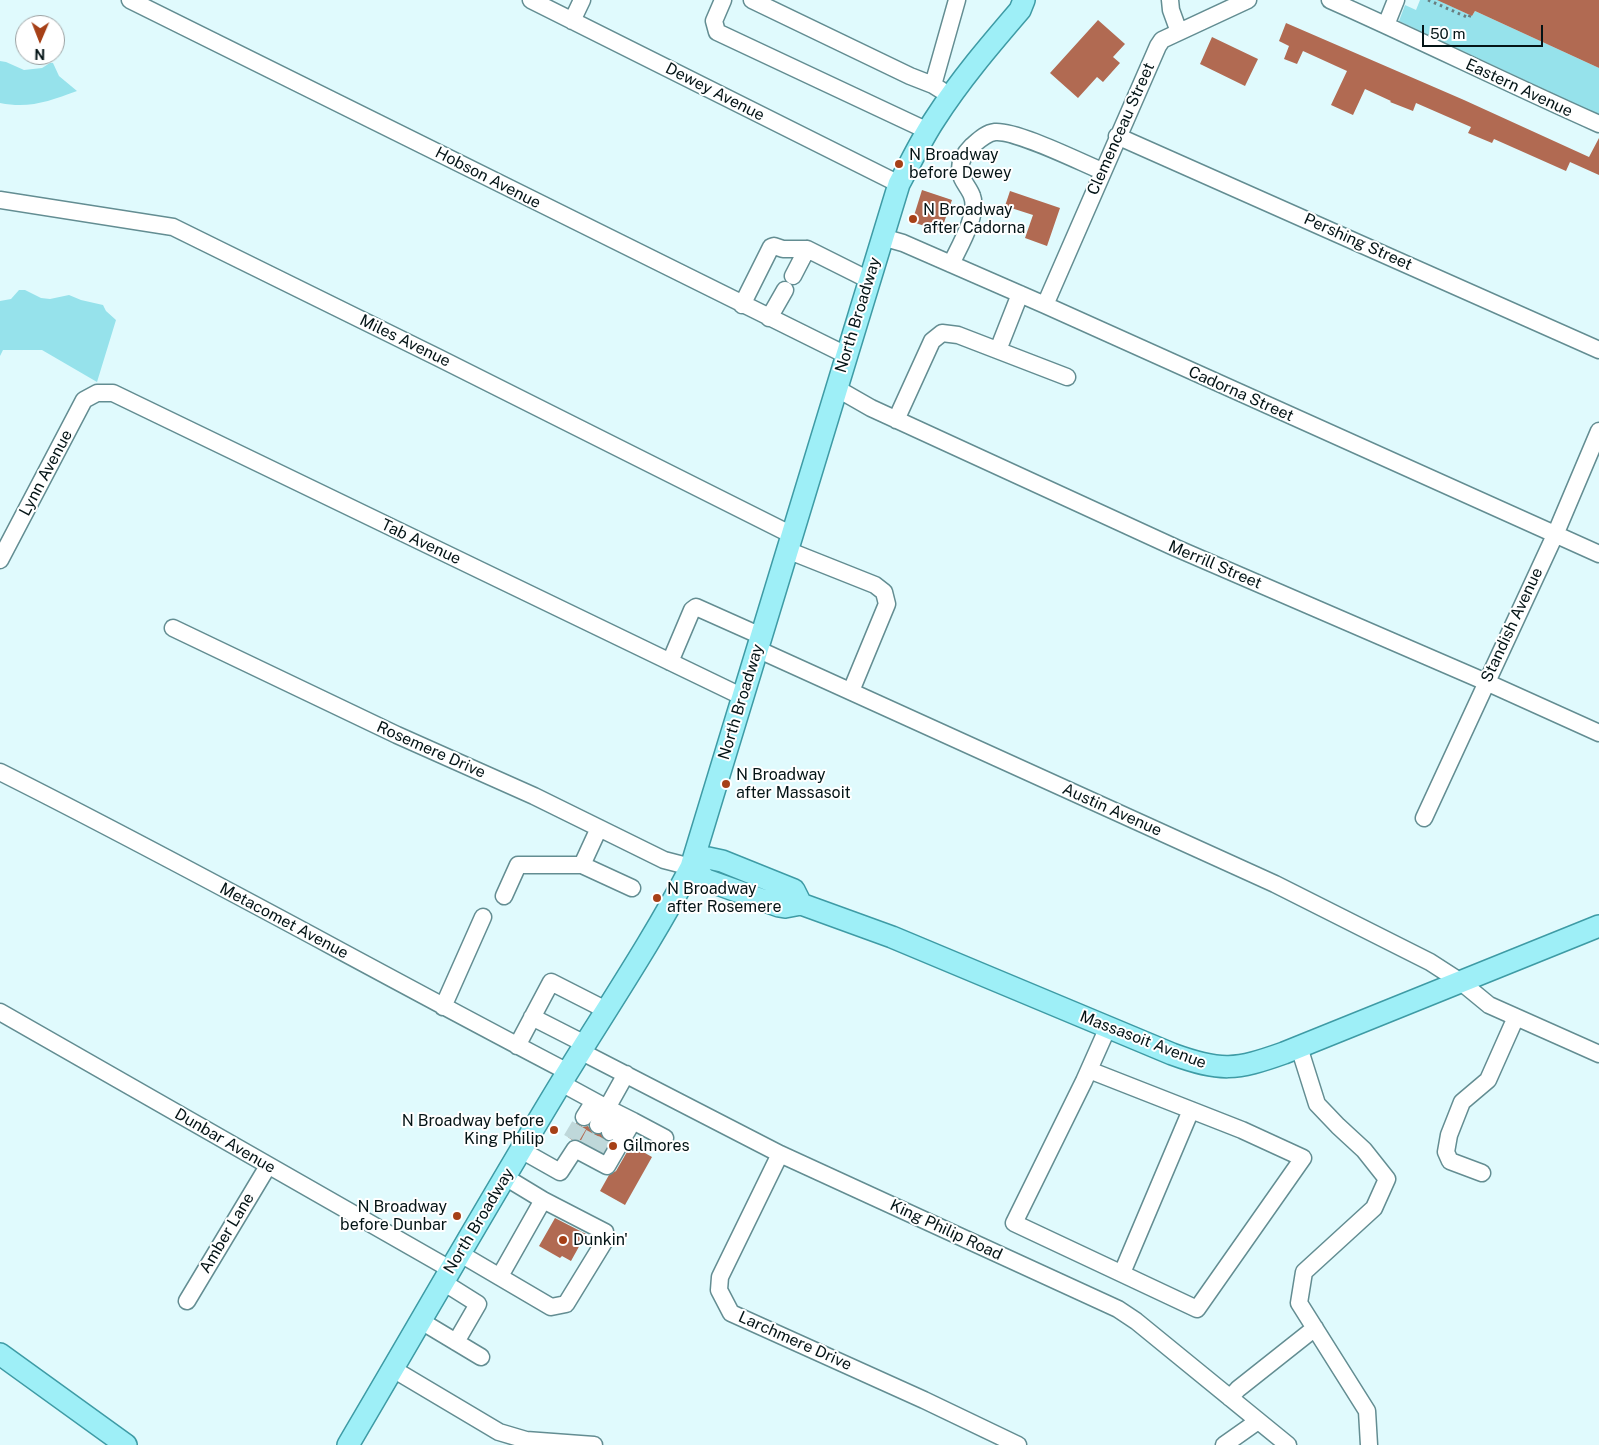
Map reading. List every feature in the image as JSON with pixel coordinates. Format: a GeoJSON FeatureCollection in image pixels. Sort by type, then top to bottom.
{"type":"FeatureCollection","features":[{"type":"Feature","properties":{"kind":"main road","name":"North Broadway"},"geometry":{"type":"LineString","coordinates":[[348,1445],[521,1150],[582,1048],[670,908],[692,867],[899,184],[928,131],[1017,3],[1034,4],[1041,0]]}},
{"type":"Feature","properties":{"kind":"main road","name":"Massasoit Avenue"},"geometry":{"type":"LineString","coordinates":[[692,867],[706,880],[785,908],[802,904],[892,936],[1172,1054],[1218,1067],[1235,1067],[1250,1064],[1299,1047],[1599,926]]}},
{"type":"Feature","properties":{"kind":"main road"},"geometry":{"type":"LineString","coordinates":[[0,1354],[126,1445]]}},
{"type":"Feature","properties":{"kind":"street","name":"Hobson Avenue"},"geometry":{"type":"LineString","coordinates":[[130,0],[846,355]]}},
{"type":"Feature","properties":{"kind":"street","name":"Dewey Avenue"},"geometry":{"type":"LineString","coordinates":[[531,0],[899,184]]}},
{"type":"Feature","properties":{"kind":"street"},"geometry":{"type":"LineString","coordinates":[[572,21],[582,0]]}},
{"type":"Feature","properties":{"kind":"street"},"geometry":{"type":"LineString","coordinates":[[723,0],[714,21],[717,32],[928,131]]}},
{"type":"Feature","properties":{"kind":"street"},"geometry":{"type":"LineString","coordinates":[[752,0],[910,76],[933,85],[951,96]]}},
{"type":"Feature","properties":{"kind":"street"},"geometry":{"type":"LineString","coordinates":[[933,85],[957,0]]}},
{"type":"Feature","properties":{"kind":"street"},"geometry":{"type":"LineString","coordinates":[[1170,0],[1171,10],[1179,32]]}},
{"type":"Feature","properties":{"kind":"street","name":"Clemenceau Street"},"geometry":{"type":"LineString","coordinates":[[1045,305],[1158,46],[1162,40],[1248,0]]}},
{"type":"Feature","properties":{"kind":"street","name":"Eastern Avenue"},"geometry":{"type":"LineString","coordinates":[[1330,0],[1535,97],[1599,124]]}},
{"type":"Feature","properties":{"kind":"street"},"geometry":{"type":"LineString","coordinates":[[1386,25],[1396,0]]}},
{"type":"Feature","properties":{"kind":"street"},"geometry":{"type":"LineString","coordinates":[[951,264],[974,212],[972,194],[962,180],[961,160],[968,150],[981,138],[994,132],[1012,134],[1102,171]]}},
{"type":"Feature","properties":{"kind":"street","name":"Pershing Street"},"geometry":{"type":"LineString","coordinates":[[1118,136],[1599,350]]}},
{"type":"Feature","properties":{"kind":"street","name":"Miles Avenue"},"geometry":{"type":"LineString","coordinates":[[0,200],[173,227],[439,358],[789,543],[875,585],[884,592],[887,604],[850,691]]}},
{"type":"Feature","properties":{"kind":"street","name":"Cadorna Street"},"geometry":{"type":"LineString","coordinates":[[882,237],[903,243],[1045,305],[1599,554]]}},
{"type":"Feature","properties":{"kind":"street"},"geometry":{"type":"LineString","coordinates":[[742,305],[771,247],[774,246],[783,249],[807,250],[869,280]]}},
{"type":"Feature","properties":{"kind":"street"},"geometry":{"type":"LineString","coordinates":[[769,318],[807,250]]}},
{"type":"Feature","properties":{"kind":"street"},"geometry":{"type":"LineString","coordinates":[[998,350],[1020,294]]}},
{"type":"Feature","properties":{"kind":"street"},"geometry":{"type":"LineString","coordinates":[[896,420],[932,341],[942,333],[958,334],[1067,377]]}},
{"type":"Feature","properties":{"kind":"street","name":"Merrill Street"},"geometry":{"type":"LineString","coordinates":[[836,388],[870,408],[1176,548],[1599,733]]}},
{"type":"Feature","properties":{"kind":"street","name":"Lynn Avenue"},"geometry":{"type":"LineString","coordinates":[[0,560],[84,400],[97,392]]}},
{"type":"Feature","properties":{"kind":"street","name":"Tab Avenue"},"geometry":{"type":"LineString","coordinates":[[97,392],[113,393],[743,697]]}},
{"type":"Feature","properties":{"kind":"street","name":"Standish Avenue"},"geometry":{"type":"LineString","coordinates":[[1424,818],[1555,535],[1599,431]]}},
{"type":"Feature","properties":{"kind":"street","name":"Austin Avenue"},"geometry":{"type":"LineString","coordinates":[[670,662],[692,610],[696,607],[850,691],[1276,884],[1430,962],[1461,982],[1489,1005],[1599,1054]]}},
{"type":"Feature","properties":{"kind":"street","name":"Rosemere Drive"},"geometry":{"type":"LineString","coordinates":[[173,628],[397,735],[534,796],[664,860],[692,867]]}},
{"type":"Feature","properties":{"kind":"street","name":"Metacomet Avenue"},"geometry":{"type":"LineString","coordinates":[[0,772],[109,826],[517,1046],[613,1111],[665,1138]]}},
{"type":"Feature","properties":{"kind":"street"},"geometry":{"type":"LineString","coordinates":[[582,865],[600,828]]}},
{"type":"Feature","properties":{"kind":"street"},"geometry":{"type":"LineString","coordinates":[[504,896],[518,865],[582,865],[632,888]]}},
{"type":"Feature","properties":{"kind":"street"},"geometry":{"type":"LineString","coordinates":[[443,1007],[484,917]]}},
{"type":"Feature","properties":{"kind":"street"},"geometry":{"type":"LineString","coordinates":[[517,1046],[551,982],[606,1010]]}},
{"type":"Feature","properties":{"kind":"street","name":"Dunbar Avenue"},"geometry":{"type":"LineString","coordinates":[[0,1012],[268,1166],[451,1268]]}},
{"type":"Feature","properties":{"kind":"street","name":"King Philip Road"},"geometry":{"type":"LineString","coordinates":[[532,1017],[626,1074],[780,1154],[1118,1309],[1136,1321],[1288,1445]]}},
{"type":"Feature","properties":{"kind":"street"},"geometry":{"type":"LineString","coordinates":[[1482,1173],[1450,1161],[1446,1152],[1449,1135],[1462,1102],[1488,1080],[1516,1017]]}},
{"type":"Feature","properties":{"kind":"street"},"geometry":{"type":"LineString","coordinates":[[1089,1070],[1242,1130],[1303,1158],[1197,1309],[1014,1223],[1108,1027]]}},
{"type":"Feature","properties":{"kind":"street"},"geometry":{"type":"LineString","coordinates":[[1299,1047],[1317,1104],[1364,1150],[1387,1179],[1374,1208],[1304,1272],[1299,1303],[1367,1411],[1369,1445]]}},
{"type":"Feature","properties":{"kind":"street"},"geometry":{"type":"LineString","coordinates":[[521,1150],[560,1172],[585,1150],[608,1166],[613,1111],[626,1074]]}},
{"type":"Feature","properties":{"kind":"street"},"geometry":{"type":"LineString","coordinates":[[1122,1273],[1191,1110]]}},
{"type":"Feature","properties":{"kind":"street"},"geometry":{"type":"LineString","coordinates":[[598,1124],[613,1111]]}},
{"type":"Feature","properties":{"kind":"street","name":"Larchmere Drive"},"geometry":{"type":"LineString","coordinates":[[780,1154],[720,1277],[719,1290],[732,1312],[1018,1445]]}},
{"type":"Feature","properties":{"kind":"street","name":"Amber Lane"},"geometry":{"type":"LineString","coordinates":[[187,1301],[268,1166]]}},
{"type":"Feature","properties":{"kind":"street"},"geometry":{"type":"LineString","coordinates":[[451,1268],[500,1276],[551,1307],[566,1304],[604,1242],[605,1232],[543,1200],[505,1177]]}},
{"type":"Feature","properties":{"kind":"street"},"geometry":{"type":"LineString","coordinates":[[500,1276],[543,1200]]}},
{"type":"Feature","properties":{"kind":"street"},"geometry":{"type":"LineString","coordinates":[[451,1268],[478,1304],[456,1342]]}},
{"type":"Feature","properties":{"kind":"street"},"geometry":{"type":"LineString","coordinates":[[421,1321],[482,1358]]}},
{"type":"Feature","properties":{"kind":"street"},"geometry":{"type":"LineString","coordinates":[[1230,1398],[1238,1389],[1315,1328]]}},
{"type":"Feature","properties":{"kind":"street"},"geometry":{"type":"LineString","coordinates":[[393,1369],[499,1432],[527,1442],[594,1445]]}},
{"type":"Feature","properties":{"kind":"street"},"geometry":{"type":"LineString","coordinates":[[1224,1445],[1258,1421]]}},
{"type":"Feature","properties":{"kind":"path"},"geometry":{"type":"LineString","coordinates":[[1428,0],[1469,18],[1470,15]]}},
{"type":"Feature","properties":{"kind":"shaded area"},"geometry":{"type":"Polygon","coordinates":[[[1420,0],[1446,0],[1444,3],[1472,16],[1475,11],[1599,68],[1599,115],[1399,21],[1405,5],[1416,10],[1420,0]]]}},
{"type":"Feature","properties":{"kind":"shaded area"},"geometry":{"type":"Polygon","coordinates":[[[0,61],[24,70],[54,65],[59,76],[77,91],[39,103],[11,105],[0,103],[0,61]]]}},
{"type":"Feature","properties":{"kind":"shaded area"},"geometry":{"type":"Polygon","coordinates":[[[19,290],[25,290],[41,298],[50,299],[69,295],[103,305],[106,311],[116,320],[97,382],[42,350],[3,350],[0,356],[0,301],[11,299],[19,290]]]}},
{"type":"Feature","properties":{"kind":"building"},"geometry":{"type":"Polygon","coordinates":[[[1437,0],[1599,0],[1599,68],[1475,11],[1472,16],[1437,0]]]}},
{"type":"Feature","properties":{"kind":"building"},"geometry":{"type":"Polygon","coordinates":[[[1098,20],[1125,44],[1113,57],[1120,63],[1103,82],[1097,77],[1078,98],[1050,73],[1098,20]]]}},
{"type":"Feature","properties":{"kind":"building"},"geometry":{"type":"Polygon","coordinates":[[[1286,23],[1464,100],[1589,157],[1599,138],[1599,175],[1570,162],[1566,171],[1494,139],[1492,143],[1468,133],[1471,127],[1416,103],[1413,111],[1365,89],[1353,115],[1331,105],[1347,71],[1303,51],[1297,64],[1284,59],[1289,46],[1279,41],[1286,23]]]}},
{"type":"Feature","properties":{"kind":"building"},"geometry":{"type":"Polygon","coordinates":[[[1212,37],[1258,59],[1245,86],[1200,64],[1212,37]]]}},
{"type":"Feature","properties":{"kind":"building"},"geometry":{"type":"Polygon","coordinates":[[[922,190],[952,200],[941,231],[912,222],[922,190]]]}},
{"type":"Feature","properties":{"kind":"building"},"geometry":{"type":"Polygon","coordinates":[[[1010,191],[1060,208],[1047,246],[1025,238],[1033,215],[1005,206],[1010,191]]]}},
{"type":"Feature","properties":{"kind":"building"},"geometry":{"type":"Polygon","coordinates":[[[576,1123],[583,1127],[588,1126],[593,1134],[601,1134],[605,1141],[609,1142],[603,1153],[580,1140],[572,1140],[568,1137],[576,1123]]]}},
{"type":"Feature","properties":{"kind":"building"},"geometry":{"type":"Polygon","coordinates":[[[631,1145],[652,1157],[625,1205],[600,1191],[609,1175],[616,1171],[631,1145]]]}},
{"type":"Feature","properties":{"kind":"building","name":"Dunkin'"},"geometry":{"type":"Polygon","coordinates":[[[555,1218],[586,1234],[571,1261],[562,1256],[560,1258],[539,1246],[555,1218]]]}},
{"type":"Feature","properties":{"kind":"tunnel"},"geometry":{"type":"LineString","coordinates":[[571,1139],[584,1117]]}},
{"type":"Feature","properties":{"kind":"tunnel"},"geometry":{"type":"LineString","coordinates":[[586,1148],[598,1125]]}},
{"type":"Feature","properties":{"kind":"tunnel"},"geometry":{"type":"LineString","coordinates":[[598,1154],[610,1132]]}},
{"type":"Feature","properties":{"kind":"place","name":"N Broadway before Dewey"},"geometry":{"type":"Point","coordinates":[899,164]}},
{"type":"Feature","properties":{"kind":"place","name":"N Broadway after Cadorna"},"geometry":{"type":"Point","coordinates":[913,219]}},
{"type":"Feature","properties":{"kind":"place","name":"N Broadway after Massasoit"},"geometry":{"type":"Point","coordinates":[726,784]}},
{"type":"Feature","properties":{"kind":"place","name":"N Broadway after Rosemere"},"geometry":{"type":"Point","coordinates":[657,898]}},
{"type":"Feature","properties":{"kind":"place","name":"N Broadway before King Philip"},"geometry":{"type":"Point","coordinates":[554,1130]}},
{"type":"Feature","properties":{"kind":"place","name":"Gilmores"},"geometry":{"type":"Point","coordinates":[613,1146]}},
{"type":"Feature","properties":{"kind":"place","name":"N Broadway before Dunbar"},"geometry":{"type":"Point","coordinates":[457,1216]}},
{"type":"Feature","properties":{"kind":"place","name":"Dunkin'"},"geometry":{"type":"Point","coordinates":[563,1240]}}]}
